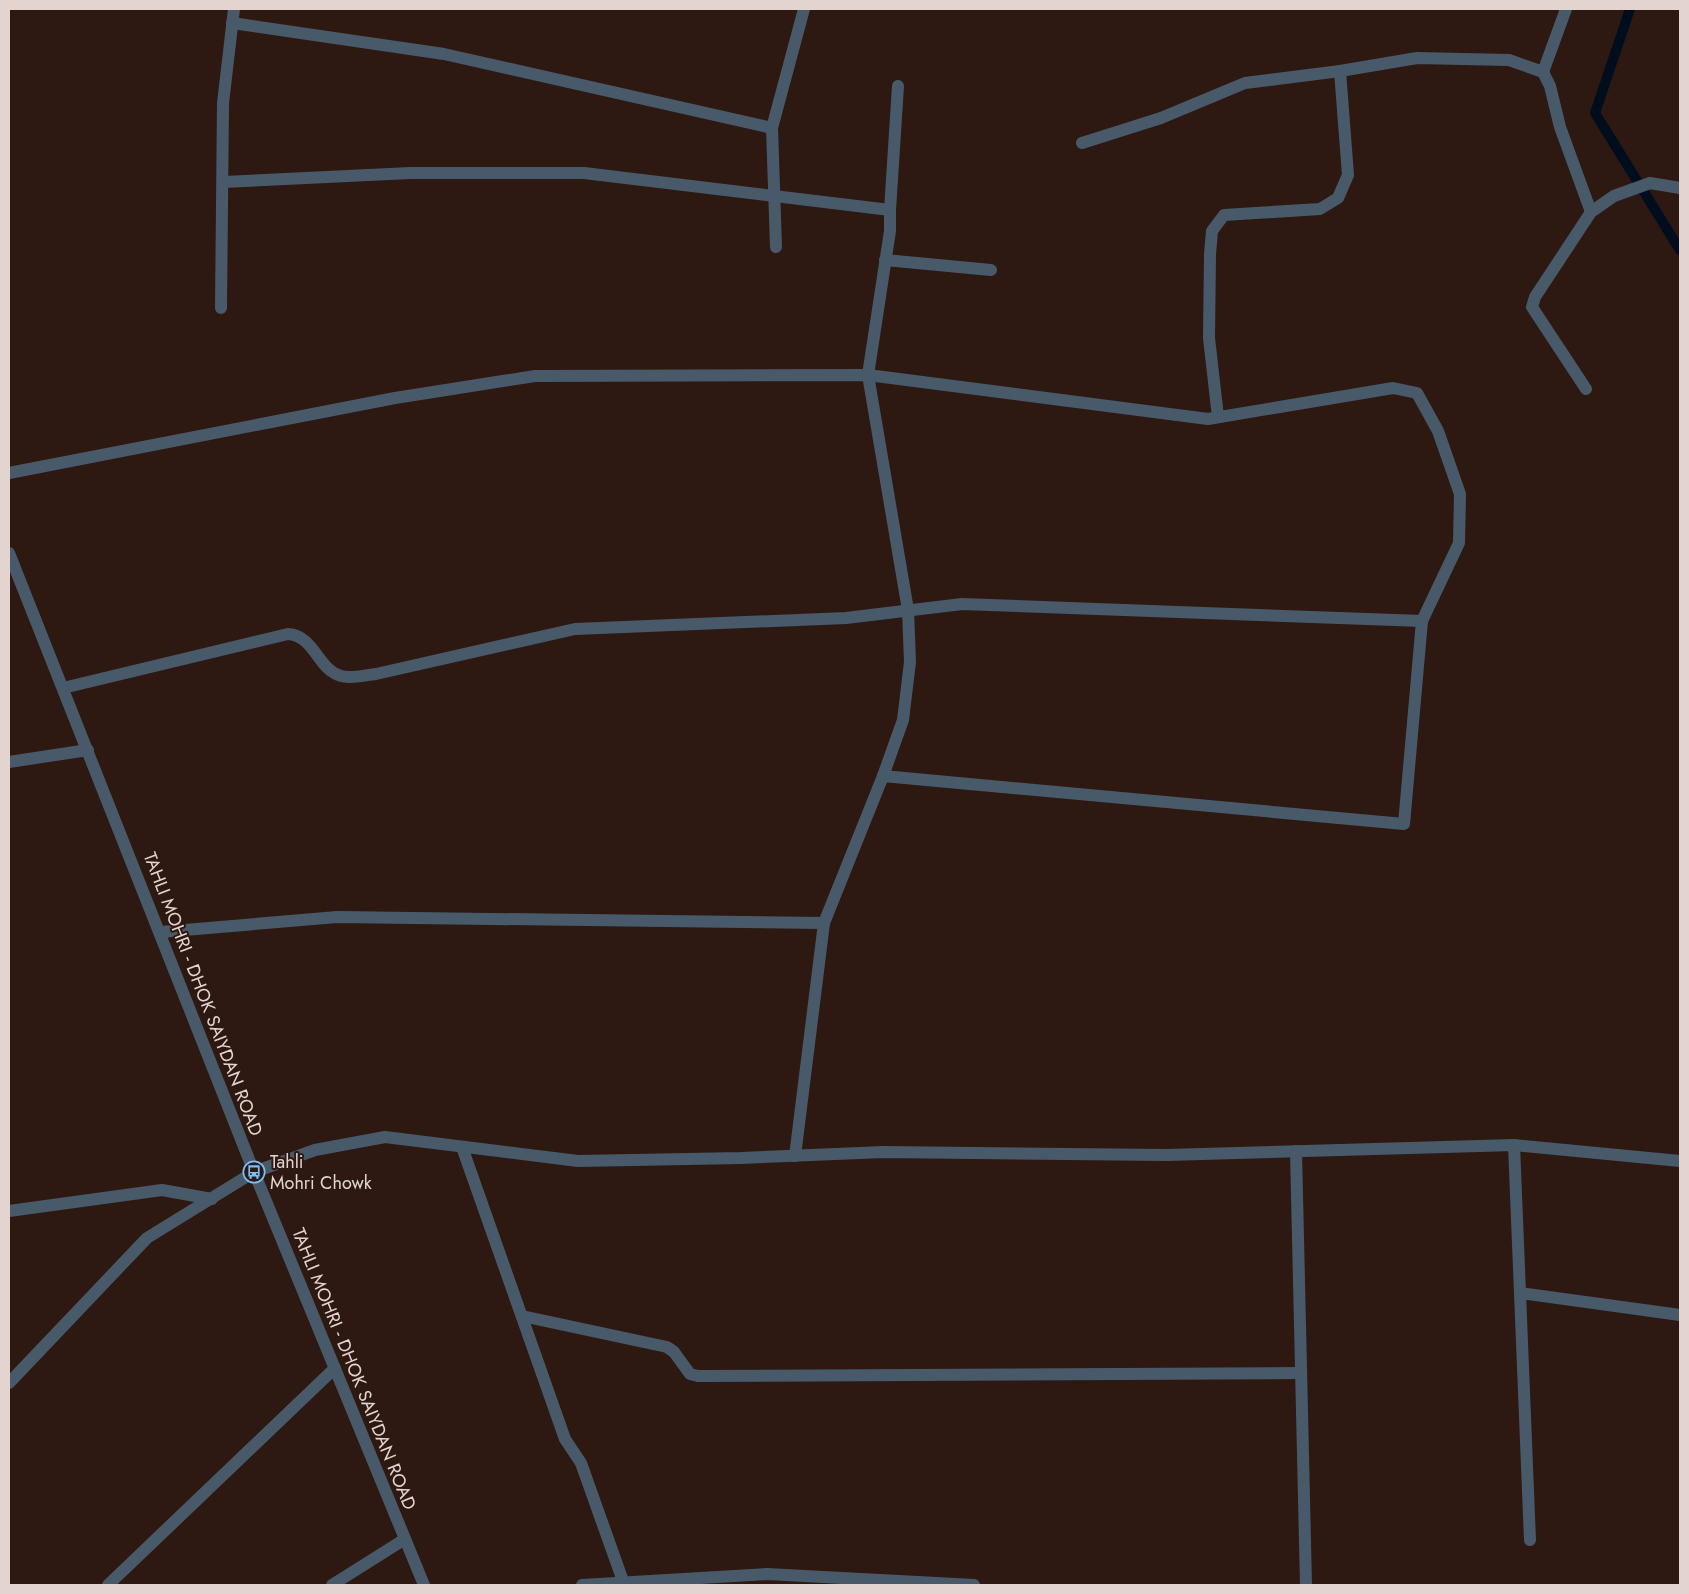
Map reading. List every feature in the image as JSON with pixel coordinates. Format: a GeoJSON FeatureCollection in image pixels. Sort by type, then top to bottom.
{"type":"FeatureCollection","features":[{"type":"Feature","properties":{"kind":"street"},"geometry":{"type":"LineString","coordinates":[[221,308],[224,182],[223,103],[234,9]]}},
{"type":"Feature","properties":{"kind":"street"},"geometry":{"type":"LineString","coordinates":[[776,247],[772,128],[804,9]]}},
{"type":"Feature","properties":{"kind":"street"},"geometry":{"type":"LineString","coordinates":[[1543,72],[1566,9]]}},
{"type":"Feature","properties":{"kind":"street"},"geometry":{"type":"LineString","coordinates":[[232,23],[444,54],[772,128]]}},
{"type":"Feature","properties":{"kind":"street"},"geometry":{"type":"LineString","coordinates":[[1082,142],[1162,118],[1245,83],[1340,72],[1417,58],[1509,60],[1543,72],[1550,86],[1560,127],[1591,212]]}},
{"type":"Feature","properties":{"kind":"street"},"geometry":{"type":"LineString","coordinates":[[1218,417],[1209,338],[1212,231],[1224,215],[1320,209],[1338,198],[1348,174],[1340,72]]}},
{"type":"Feature","properties":{"kind":"street"},"geometry":{"type":"LineString","coordinates":[[794,1156],[824,923],[883,776],[903,720],[910,662],[908,610],[868,375],[890,232],[898,86]]}},
{"type":"Feature","properties":{"kind":"street"},"geometry":{"type":"LineString","coordinates":[[224,182],[410,173],[584,172],[890,210]]}},
{"type":"Feature","properties":{"kind":"street"},"geometry":{"type":"LineString","coordinates":[[1586,389],[1532,307],[1535,297],[1591,212],[1614,196],[1650,183],[1680,188]]}},
{"type":"Feature","properties":{"kind":"street"},"geometry":{"type":"LineString","coordinates":[[886,260],[990,270]]}},
{"type":"Feature","properties":{"kind":"street"},"geometry":{"type":"LineString","coordinates":[[9,473],[385,400],[535,376],[868,375],[1208,419],[1393,388],[1417,393],[1438,431],[1460,494],[1459,543],[1422,620],[1404,824],[883,776]]}},
{"type":"Feature","properties":{"kind":"street","name":"TAHLI MOHRI - DHOK SAIYDAN ROAD"},"geometry":{"type":"LineString","coordinates":[[9,553],[161,932],[254,1172],[424,1585]]}},
{"type":"Feature","properties":{"kind":"street"},"geometry":{"type":"LineString","coordinates":[[63,688],[288,634],[297,634],[308,641],[327,667],[340,676],[348,677],[376,674],[575,628],[846,618],[962,604],[1422,620]]}},
{"type":"Feature","properties":{"kind":"street"},"geometry":{"type":"LineString","coordinates":[[9,762],[88,750]]}},
{"type":"Feature","properties":{"kind":"street"},"geometry":{"type":"LineString","coordinates":[[161,932],[337,917],[824,923]]}},
{"type":"Feature","properties":{"kind":"street"},"geometry":{"type":"LineString","coordinates":[[9,1383],[147,1238],[254,1172],[315,1150],[385,1138],[578,1161],[884,1152],[1167,1155],[1514,1145],[1680,1161]]}},
{"type":"Feature","properties":{"kind":"street"},"geometry":{"type":"LineString","coordinates":[[1514,1145],[1530,1540]]}},
{"type":"Feature","properties":{"kind":"street"},"geometry":{"type":"LineString","coordinates":[[462,1147],[565,1440],[581,1463],[623,1582]]}},
{"type":"Feature","properties":{"kind":"street"},"geometry":{"type":"LineString","coordinates":[[1296,1151],[1306,1585]]}},
{"type":"Feature","properties":{"kind":"street"},"geometry":{"type":"LineString","coordinates":[[9,1211],[162,1190],[212,1199]]}},
{"type":"Feature","properties":{"kind":"street"},"geometry":{"type":"LineString","coordinates":[[1520,1293],[1680,1315]]}},
{"type":"Feature","properties":{"kind":"street"},"geometry":{"type":"LineString","coordinates":[[522,1316],[667,1347],[674,1352],[690,1374],[698,1376],[1301,1373]]}},
{"type":"Feature","properties":{"kind":"street"},"geometry":{"type":"LineString","coordinates":[[108,1585],[335,1368]]}},
{"type":"Feature","properties":{"kind":"street"},"geometry":{"type":"LineString","coordinates":[[332,1585],[405,1539]]}},
{"type":"Feature","properties":{"kind":"street"},"geometry":{"type":"LineString","coordinates":[[582,1585],[767,1574],[974,1585]]}},
{"type":"Feature","properties":{"kind":"waterway"},"geometry":{"type":"LineString","coordinates":[[1630,9],[1595,113],[1680,250]]}},
{"type":"Feature","properties":{"kind":"place","name":"Tahli Mohri Chowk"},"geometry":{"type":"Point","coordinates":[254,1172]}}]}
